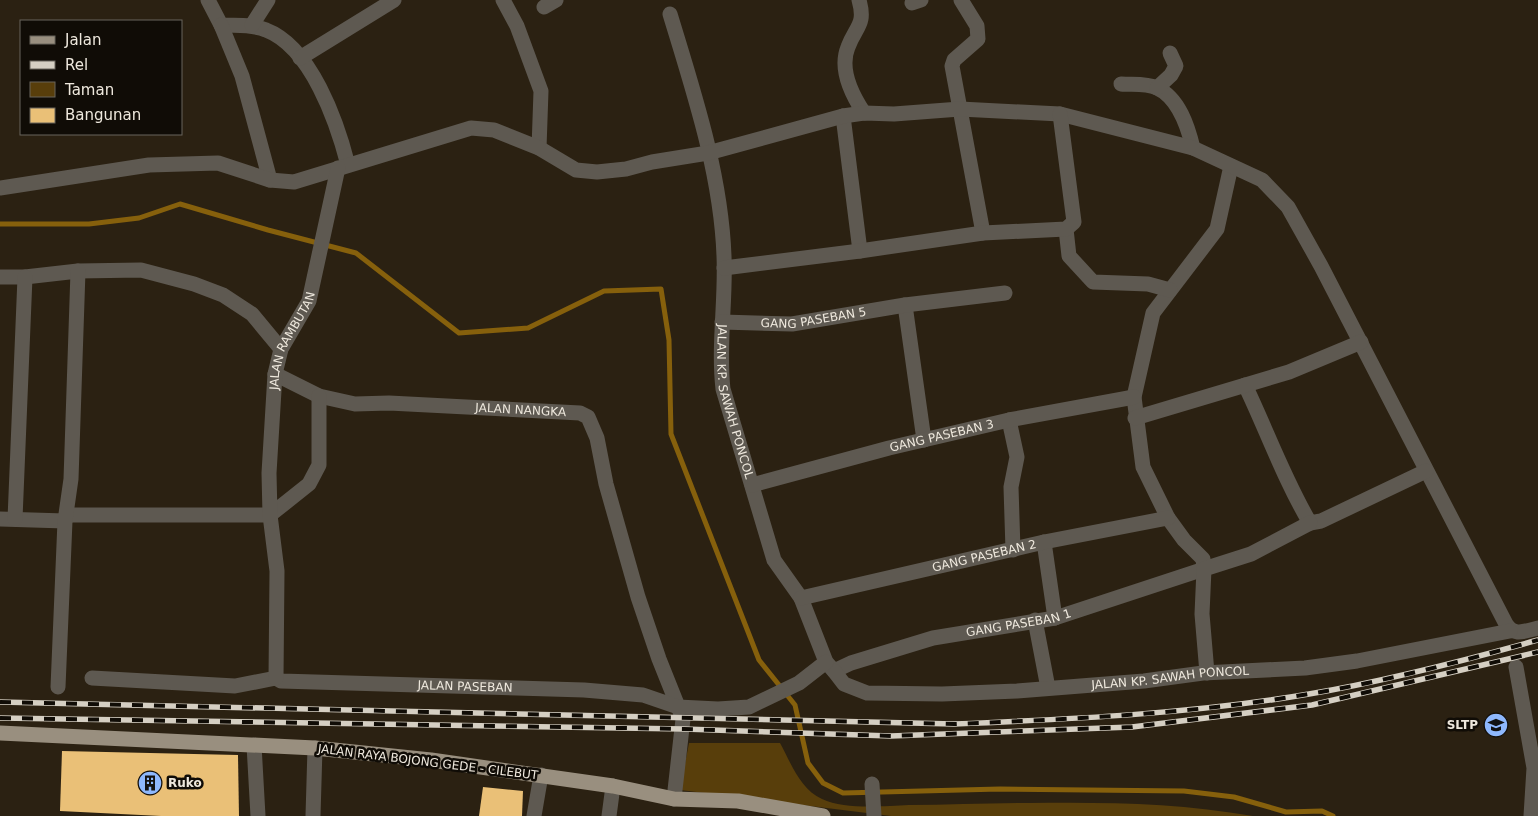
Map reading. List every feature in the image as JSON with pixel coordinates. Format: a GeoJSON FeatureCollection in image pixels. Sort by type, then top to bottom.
{"type":"FeatureCollection","features":[{"type":"Feature","properties":{"kind":"main road","name":"JALAN RAYA BOJONG GEDE - CILEBUT"},"geometry":{"type":"LineString","coordinates":[[0,733],[315,748],[430,760],[541,775],[613,786],[674,799],[738,801],[824,816]]}},
{"type":"Feature","properties":{"kind":"street"},"geometry":{"type":"LineString","coordinates":[[208,0],[221,25],[242,76],[270,180]]}},
{"type":"Feature","properties":{"kind":"street"},"geometry":{"type":"LineString","coordinates":[[252,25],[268,0]]}},
{"type":"Feature","properties":{"kind":"street"},"geometry":{"type":"LineString","coordinates":[[300,58],[378,4],[394,0]]}},
{"type":"Feature","properties":{"kind":"street"},"geometry":{"type":"LineString","coordinates":[[503,0],[517,26],[541,91],[539,148]]}},
{"type":"Feature","properties":{"kind":"street"},"geometry":{"type":"LineString","coordinates":[[859,0],[862,22],[848,48],[846,64],[849,84],[864,113]]}},
{"type":"Feature","properties":{"kind":"street"},"geometry":{"type":"LineString","coordinates":[[961,0],[976,26],[978,39],[954,60],[952,66],[983,233]]}},
{"type":"Feature","properties":{"kind":"street","name":"JALAN KP. SAWAH PONCOL"},"geometry":{"type":"LineString","coordinates":[[670,14],[708,153],[718,198],[724,268],[720,360],[723,389],[774,560],[801,598],[830,667],[844,684],[867,693],[942,694],[1144,681],[1207,673],[1305,668],[1357,661],[1510,631],[1517,633],[1538,628]]}},
{"type":"Feature","properties":{"kind":"street"},"geometry":{"type":"LineString","coordinates":[[221,25],[252,25],[268,30],[286,42],[300,58],[323,92],[340,131],[343,166]]}},
{"type":"Feature","properties":{"kind":"street"},"geometry":{"type":"LineString","coordinates":[[1157,88],[1175,70],[1176,66],[1170,53]]}},
{"type":"Feature","properties":{"kind":"street"},"geometry":{"type":"LineString","coordinates":[[1121,84],[1157,88],[1178,108],[1188,127],[1193,148]]}},
{"type":"Feature","properties":{"kind":"street"},"geometry":{"type":"LineString","coordinates":[[0,188],[149,164],[218,163],[270,180],[294,182],[471,128],[494,130],[539,148],[576,170],[597,172],[626,170],[652,162],[708,153],[843,116],[864,113],[894,114],[960,109],[1060,114],[1193,148],[1262,180],[1288,207],[1361,342],[1510,631]]}},
{"type":"Feature","properties":{"kind":"street"},"geometry":{"type":"LineString","coordinates":[[724,268],[860,252],[983,233],[1066,230],[1074,222],[1060,114]]}},
{"type":"Feature","properties":{"kind":"street"},"geometry":{"type":"LineString","coordinates":[[843,116],[860,252]]}},
{"type":"Feature","properties":{"kind":"street","name":"JALAN RAMBUTAN"},"geometry":{"type":"LineString","coordinates":[[276,678],[277,571],[270,515],[268,473],[275,374],[281,349],[309,301],[323,232],[343,166]]}},
{"type":"Feature","properties":{"kind":"street"},"geometry":{"type":"LineString","coordinates":[[1207,673],[1202,614],[1204,559],[1184,540],[1168,518],[1143,467],[1135,418],[1134,397],[1153,313],[1217,229],[1231,166]]}},
{"type":"Feature","properties":{"kind":"street"},"geometry":{"type":"LineString","coordinates":[[1066,230],[1069,256],[1093,282],[1148,284],[1170,290]]}},
{"type":"Feature","properties":{"kind":"street"},"geometry":{"type":"LineString","coordinates":[[0,277],[25,277],[78,271],[141,270],[194,284],[223,295],[252,314],[281,349]]}},
{"type":"Feature","properties":{"kind":"street"},"geometry":{"type":"LineString","coordinates":[[58,687],[66,518],[71,479],[78,271]]}},
{"type":"Feature","properties":{"kind":"street"},"geometry":{"type":"LineString","coordinates":[[25,277],[8,519],[270,515],[309,484],[319,465],[319,396]]}},
{"type":"Feature","properties":{"kind":"street","name":"GANG PASEBAN 5"},"geometry":{"type":"LineString","coordinates":[[722,322],[792,324],[905,304],[1004,292]]}},
{"type":"Feature","properties":{"kind":"street"},"geometry":{"type":"LineString","coordinates":[[905,304],[924,440]]}},
{"type":"Feature","properties":{"kind":"street"},"geometry":{"type":"LineString","coordinates":[[1135,418],[1290,372],[1361,342]]}},
{"type":"Feature","properties":{"kind":"street","name":"JALAN NANGKA"},"geometry":{"type":"LineString","coordinates":[[275,374],[319,396],[355,404],[389,403],[580,413],[588,417],[596,438],[606,484],[638,597],[659,660],[678,707]]}},
{"type":"Feature","properties":{"kind":"street"},"geometry":{"type":"LineString","coordinates":[[1245,385],[1265,425],[1287,480],[1310,523]]}},
{"type":"Feature","properties":{"kind":"street","name":"GANG PASEBAN 3"},"geometry":{"type":"LineString","coordinates":[[752,485],[1009,420],[1134,397]]}},
{"type":"Feature","properties":{"kind":"street"},"geometry":{"type":"LineString","coordinates":[[1009,420],[1017,457],[1011,487],[1013,550]]}},
{"type":"Feature","properties":{"kind":"street","name":"GANG PASEBAN 1"},"geometry":{"type":"LineString","coordinates":[[830,667],[933,638],[1054,618],[1251,554],[1310,523],[1321,520],[1426,471]]}},
{"type":"Feature","properties":{"kind":"street","name":"GANG PASEBAN 2"},"geometry":{"type":"LineString","coordinates":[[801,598],[1044,542],[1168,518]]}},
{"type":"Feature","properties":{"kind":"street"},"geometry":{"type":"LineString","coordinates":[[1044,542],[1054,618]]}},
{"type":"Feature","properties":{"kind":"street"},"geometry":{"type":"LineString","coordinates":[[1035,620],[1048,688]]}},
{"type":"Feature","properties":{"kind":"street","name":"JALAN PASEBAN"},"geometry":{"type":"LineString","coordinates":[[92,678],[235,686],[276,678],[281,681],[584,690],[643,695],[678,707],[718,709],[749,707],[830,667]]}},
{"type":"Feature","properties":{"kind":"street"},"geometry":{"type":"LineString","coordinates":[[1516,667],[1534,768],[1530,816]]}},
{"type":"Feature","properties":{"kind":"street"},"geometry":{"type":"LineString","coordinates":[[674,799],[684,729],[683,719],[678,707]]}},
{"type":"Feature","properties":{"kind":"street"},"geometry":{"type":"LineString","coordinates":[[254,745],[258,816]]}},
{"type":"Feature","properties":{"kind":"street"},"geometry":{"type":"LineString","coordinates":[[313,816],[315,748]]}},
{"type":"Feature","properties":{"kind":"street"},"geometry":{"type":"LineString","coordinates":[[534,816],[541,775]]}},
{"type":"Feature","properties":{"kind":"street"},"geometry":{"type":"LineString","coordinates":[[872,784],[874,808]]}},
{"type":"Feature","properties":{"kind":"street"},"geometry":{"type":"LineString","coordinates":[[609,816],[613,786]]}},
{"type":"Feature","properties":{"kind":"green space"},"geometry":{"type":"Polygon","coordinates":[[[689,743],[780,743],[797,775],[814,795],[842,805],[1114,803],[1197,808],[1253,816],[891,816],[680,790],[689,743]]]}},
{"type":"Feature","properties":{"kind":"building","name":"Ruko"},"geometry":{"type":"Polygon","coordinates":[[[62,751],[238,755],[239,816],[161,816],[60,811],[62,751]]]}},
{"type":"Feature","properties":{"kind":"building"},"geometry":{"type":"Polygon","coordinates":[[[483,787],[523,791],[522,816],[479,816],[483,787]]]}},
{"type":"Feature","properties":{"kind":"waterway"},"geometry":{"type":"LineString","coordinates":[[0,224],[89,224],[139,218],[180,204],[356,253],[459,333],[528,328],[604,291],[661,289],[669,340],[671,434],[759,660],[795,705],[808,763],[823,783],[843,793],[1000,789],[1184,791],[1234,797],[1286,812],[1322,811],[1333,816]]}},
{"type":"Feature","properties":{"kind":"railway"},"geometry":{"type":"LineString","coordinates":[[0,702],[954,724],[1132,715],[1265,701],[1396,677],[1538,640]]}},
{"type":"Feature","properties":{"kind":"railway"},"geometry":{"type":"LineString","coordinates":[[0,718],[684,729],[891,736],[1132,727],[1312,705],[1538,652]]}},
{"type":"Feature","properties":{"kind":"place","name":"SLTP"},"geometry":{"type":"Point","coordinates":[1496,725]}},
{"type":"Feature","properties":{"kind":"place","name":"Ruko"},"geometry":{"type":"Point","coordinates":[150,783]}}]}
